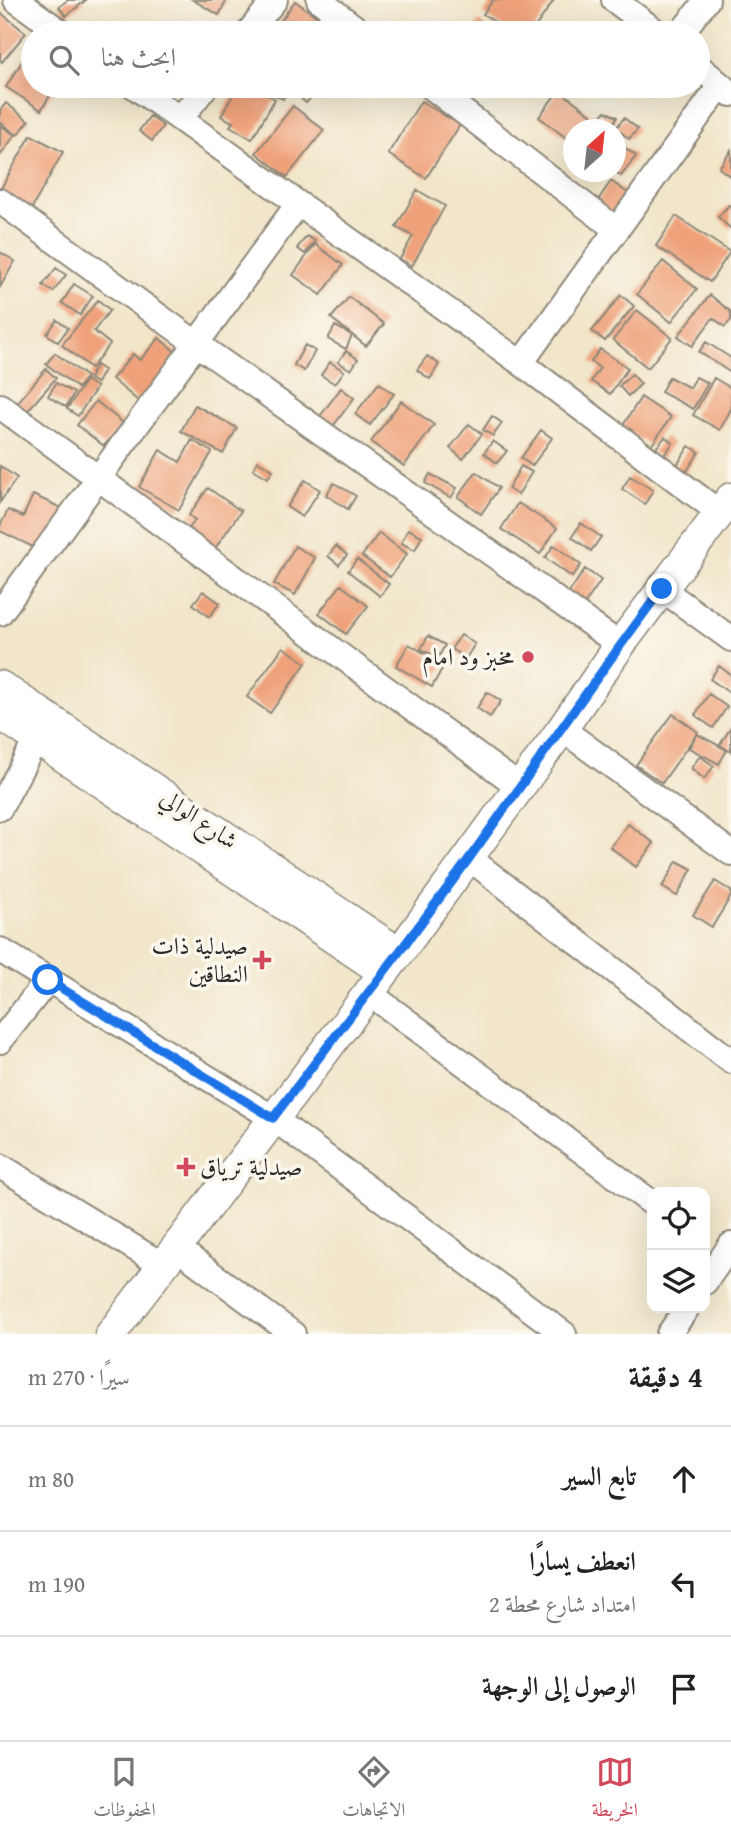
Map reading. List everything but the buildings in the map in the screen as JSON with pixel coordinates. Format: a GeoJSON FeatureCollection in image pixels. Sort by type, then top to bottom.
{"type":"FeatureCollection","features":[{"type":"Feature","properties":{"kind":"street"},"geometry":{"type":"LineString","coordinates":[[16,0],[45,21]]}},
{"type":"Feature","properties":{"kind":"street"},"geometry":{"type":"LineString","coordinates":[[258,21],[275,0]]}},
{"type":"Feature","properties":{"kind":"street"},"geometry":{"type":"LineString","coordinates":[[319,0],[346,21]]}},
{"type":"Feature","properties":{"kind":"street"},"geometry":{"type":"LineString","coordinates":[[614,0],[642,21]]}},
{"type":"Feature","properties":{"kind":"street"},"geometry":{"type":"LineString","coordinates":[[690,21],[707,0]]}},
{"type":"Feature","properties":{"kind":"street"},"geometry":{"type":"LineString","coordinates":[[521,363],[617,230],[726,90],[710,76]]}},
{"type":"Feature","properties":{"kind":"street"},"geometry":{"type":"LineString","coordinates":[[111,1334],[384,973],[620,645],[726,505],[521,363],[151,98]]}},
{"type":"Feature","properties":{"kind":"street"},"geometry":{"type":"LineString","coordinates":[[180,118],[196,98]]}},
{"type":"Feature","properties":{"kind":"street"},"geometry":{"type":"LineString","coordinates":[[446,98],[617,230]]}},
{"type":"Feature","properties":{"kind":"street"},"geometry":{"type":"LineString","coordinates":[[0,201],[620,645]]}},
{"type":"Feature","properties":{"kind":"street"},"geometry":{"type":"LineString","coordinates":[[0,613],[298,204]]}},
{"type":"Feature","properties":{"kind":"street"},"geometry":{"type":"LineString","coordinates":[[0,407],[520,787]]}},
{"type":"Feature","properties":{"kind":"street"},"geometry":{"type":"LineString","coordinates":[[662,589],[731,639]]}},
{"type":"Feature","properties":{"kind":"street","name":"شارع الوالي"},"geometry":{"type":"LineString","coordinates":[[0,686],[384,973]]}},
{"type":"Feature","properties":{"kind":"street","name":"شارع الوالي"},"geometry":{"type":"LineString","coordinates":[[0,714],[384,973]]}},
{"type":"Feature","properties":{"kind":"street"},"geometry":{"type":"LineString","coordinates":[[562,729],[731,853]]}},
{"type":"Feature","properties":{"kind":"street"},"geometry":{"type":"LineString","coordinates":[[0,808],[37,738]]}},
{"type":"Feature","properties":{"kind":"street"},"geometry":{"type":"LineString","coordinates":[[469,858],[731,1061]]}},
{"type":"Feature","properties":{"kind":"street"},"geometry":{"type":"LineString","coordinates":[[0,950],[273,1118],[564,1334]]}},
{"type":"Feature","properties":{"kind":"street"},"geometry":{"type":"LineString","coordinates":[[384,973],[647,1199]]}},
{"type":"Feature","properties":{"kind":"street"},"geometry":{"type":"LineString","coordinates":[[0,1041],[48,980]]}},
{"type":"Feature","properties":{"kind":"street"},"geometry":{"type":"LineString","coordinates":[[0,1166],[170,1257],[293,1334]]}},
{"type":"Feature","properties":{"kind":"street"},"geometry":{"type":"LineString","coordinates":[[710,1273],[722,1251]]}},
{"type":"Feature","properties":{"kind":"street"},"geometry":{"type":"LineString","coordinates":[[669,1334],[684,1313]]}},
{"type":"Feature","properties":{"kind":"place","name":"مخبز ود امام"},"geometry":{"type":"Point","coordinates":[528,657]}},
{"type":"Feature","properties":{"kind":"place","name":"صيدلية ذات النطاقين"},"geometry":{"type":"Point","coordinates":[262,960]}},
{"type":"Feature","properties":{"kind":"place","name":"صيدلية ترياق"},"geometry":{"type":"Point","coordinates":[186,1167]}},
{"type":"Feature","properties":{"kind":"route"},"geometry":{"type":"LineString","coordinates":[[48,980],[273,1118],[469,858],[662,589]]}}]}
